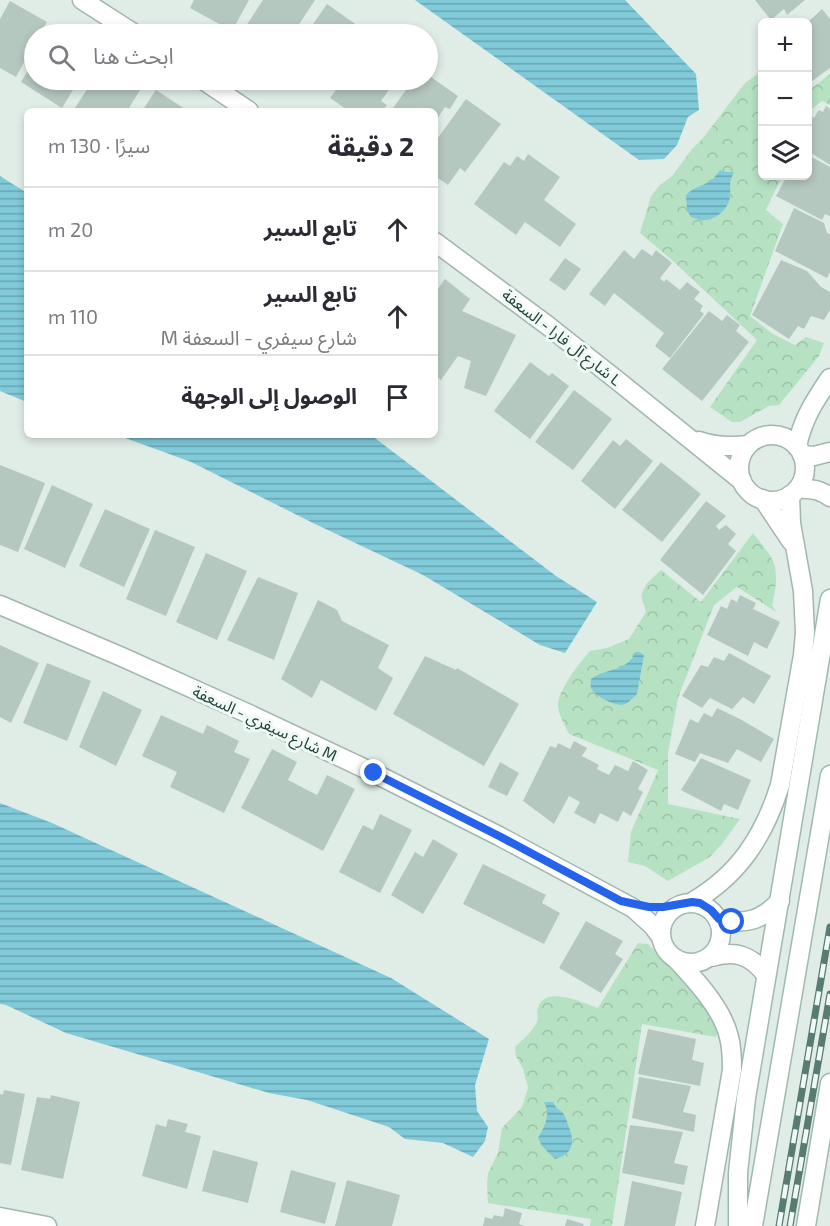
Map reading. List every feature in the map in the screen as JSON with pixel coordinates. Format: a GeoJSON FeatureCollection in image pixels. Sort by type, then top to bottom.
{"type":"FeatureCollection","features":[{"type":"Feature","properties":{"kind":"street"},"geometry":{"type":"LineString","coordinates":[[82,0],[119,24]]}},
{"type":"Feature","properties":{"kind":"street"},"geometry":{"type":"LineString","coordinates":[[218,90],[245,108]]}},
{"type":"Feature","properties":{"kind":"street","name":"شارع آل فارا - السعفة L"},"geometry":{"type":"LineString","coordinates":[[438,244],[547,325],[742,481]]}},
{"type":"Feature","properties":{"kind":"street"},"geometry":{"type":"LineString","coordinates":[[800,451],[803,424],[813,403],[830,378]]}},
{"type":"Feature","properties":{"kind":"street"},"geometry":{"type":"LineString","coordinates":[[772,435],[813,403]]}},
{"type":"Feature","properties":{"kind":"street","name":"شارع آل فارا - السعفة L"},"geometry":{"type":"LineString","coordinates":[[686,436],[716,446],[748,445]]}},
{"type":"Feature","properties":{"kind":"street"},"geometry":{"type":"LineString","coordinates":[[766,975],[760,966],[742,956],[721,954],[695,963],[685,963],[676,959],[664,946],[661,927],[670,911],[714,888],[733,871],[754,844],[765,826],[784,764],[805,633],[804,591],[791,523],[793,492],[802,482],[805,464],[800,451],[790,440],[782,436],[763,436],[748,445],[740,462],[740,472],[742,481],[754,495],[763,499],[781,499],[793,492],[807,488],[830,497]]}},
{"type":"Feature","properties":{"kind":"street"},"geometry":{"type":"LineString","coordinates":[[800,451],[814,456],[830,452]]}},
{"type":"Feature","properties":{"kind":"street"},"geometry":{"type":"LineString","coordinates":[[763,499],[796,550]]}},
{"type":"Feature","properties":{"kind":"street"},"geometry":{"type":"LineString","coordinates":[[738,1226],[738,1173],[746,1098],[830,599]]}},
{"type":"Feature","properties":{"kind":"street","name":"شارع سيفري - السعفة M"},"geometry":{"type":"LineString","coordinates":[[0,605],[238,709],[374,773],[621,901],[643,917],[661,937]]}},
{"type":"Feature","properties":{"kind":"street"},"geometry":{"type":"LineString","coordinates":[[753,1226],[830,775]]}},
{"type":"Feature","properties":{"kind":"street"},"geometry":{"type":"LineString","coordinates":[[715,1007],[707,976],[708,959],[718,949],[722,939],[718,917],[723,892],[733,871]]}},
{"type":"Feature","properties":{"kind":"street","name":"شارع سيفري - السعفة M"},"geometry":{"type":"LineString","coordinates":[[621,901],[649,907],[685,904]]}},
{"type":"Feature","properties":{"kind":"street"},"geometry":{"type":"LineString","coordinates":[[685,904],[706,906],[718,917],[732,922],[746,922],[771,911],[780,901]]}},
{"type":"Feature","properties":{"kind":"street"},"geometry":{"type":"LineString","coordinates":[[676,959],[715,1007],[729,1037],[732,1054],[732,1070],[705,1226]]}},
{"type":"Feature","properties":{"kind":"street"},"geometry":{"type":"LineString","coordinates":[[807,1226],[830,1083]]}},
{"type":"Feature","properties":{"kind":"street"},"geometry":{"type":"LineString","coordinates":[[0,1217],[46,1226]]}},
{"type":"Feature","properties":{"kind":"green space"},"geometry":{"type":"Polygon","coordinates":[[[758,74],[758,180],[780,180],[766,210],[783,224],[750,316],[773,334],[795,345],[806,337],[824,343],[819,356],[779,405],[769,406],[740,422],[732,422],[710,407],[757,340],[640,233],[651,196],[672,176],[745,83],[758,74]]]}},
{"type":"Feature","properties":{"kind":"green space"},"geometry":{"type":"Polygon","coordinates":[[[830,74],[830,105],[822,101],[812,109],[812,88],[830,74]]]}},
{"type":"Feature","properties":{"kind":"green space"},"geometry":{"type":"Polygon","coordinates":[[[753,533],[774,562],[776,580],[772,605],[776,612],[737,587],[714,605],[678,698],[668,753],[668,804],[740,819],[710,857],[668,881],[645,866],[628,862],[631,832],[658,770],[569,734],[560,715],[558,703],[566,683],[590,651],[607,648],[629,639],[646,612],[641,595],[647,583],[661,570],[701,602],[753,533]]]}},
{"type":"Feature","properties":{"kind":"green space"},"geometry":{"type":"Polygon","coordinates":[[[638,943],[648,944],[675,970],[691,977],[718,1030],[716,1037],[642,1024],[612,1226],[590,1226],[591,1219],[488,1203],[488,1173],[498,1153],[502,1128],[522,1107],[528,1088],[515,1047],[535,1026],[538,1020],[538,1008],[548,997],[565,997],[598,1008],[638,943]]]}},
{"type":"Feature","properties":{"kind":"water"},"geometry":{"type":"Polygon","coordinates":[[[415,0],[625,0],[696,74],[699,110],[688,117],[677,145],[664,159],[639,160],[415,0]]]}},
{"type":"Feature","properties":{"kind":"water"},"geometry":{"type":"Polygon","coordinates":[[[720,170],[734,172],[730,182],[729,200],[724,210],[711,219],[700,220],[691,217],[687,210],[686,195],[707,183],[720,170]]]}},
{"type":"Feature","properties":{"kind":"water"},"geometry":{"type":"Polygon","coordinates":[[[0,176],[24,191],[24,401],[0,391],[0,176]]]}},
{"type":"Feature","properties":{"kind":"water"},"geometry":{"type":"Polygon","coordinates":[[[125,438],[375,438],[556,576],[597,602],[565,653],[540,645],[423,575],[191,462],[125,438]]]}},
{"type":"Feature","properties":{"kind":"water"},"geometry":{"type":"Polygon","coordinates":[[[636,652],[644,655],[637,694],[622,705],[601,698],[593,691],[591,679],[621,667],[632,659],[636,652]]]}},
{"type":"Feature","properties":{"kind":"water"},"geometry":{"type":"Polygon","coordinates":[[[0,803],[52,823],[391,978],[489,1039],[475,1085],[477,1111],[488,1127],[485,1141],[473,1157],[443,1143],[405,1139],[389,1127],[307,1100],[269,1093],[66,1033],[0,1004],[0,803]]]}},
{"type":"Feature","properties":{"kind":"water"},"geometry":{"type":"Polygon","coordinates":[[[544,1102],[553,1102],[563,1113],[572,1136],[569,1150],[555,1159],[542,1146],[538,1138],[547,1116],[544,1102]]]}},
{"type":"Feature","properties":{"kind":"building"},"geometry":{"type":"Polygon","coordinates":[[[194,0],[249,0],[236,24],[219,24],[190,8],[194,0]]]}},
{"type":"Feature","properties":{"kind":"building"},"geometry":{"type":"Polygon","coordinates":[[[263,0],[315,0],[299,24],[247,24],[263,0]]]}},
{"type":"Feature","properties":{"kind":"building"},"geometry":{"type":"Polygon","coordinates":[[[755,0],[805,0],[787,15],[784,9],[773,18],[769,18],[755,0]]]}},
{"type":"Feature","properties":{"kind":"building"},"geometry":{"type":"Polygon","coordinates":[[[10,1],[47,22],[46,24],[24,24],[24,62],[16,77],[0,68],[0,19],[10,1]]]}},
{"type":"Feature","properties":{"kind":"building"},"geometry":{"type":"Polygon","coordinates":[[[327,4],[355,24],[313,24],[327,4]]]}},
{"type":"Feature","properties":{"kind":"building"},"geometry":{"type":"Polygon","coordinates":[[[822,9],[830,19],[830,68],[812,81],[812,72],[812,18],[822,9]]]}},
{"type":"Feature","properties":{"kind":"building"},"geometry":{"type":"Polygon","coordinates":[[[438,82],[458,96],[450,109],[445,107],[438,118],[438,108],[393,108],[406,90],[438,90],[438,82]]]}},
{"type":"Feature","properties":{"kind":"building"},"geometry":{"type":"Polygon","coordinates":[[[34,90],[73,90],[62,108],[34,90]]]}},
{"type":"Feature","properties":{"kind":"building"},"geometry":{"type":"Polygon","coordinates":[[[87,90],[140,90],[129,108],[75,108],[87,90]]]}},
{"type":"Feature","properties":{"kind":"building"},"geometry":{"type":"Polygon","coordinates":[[[156,90],[183,108],[144,108],[156,90]]]}},
{"type":"Feature","properties":{"kind":"building"},"geometry":{"type":"Polygon","coordinates":[[[336,90],[389,90],[381,101],[387,105],[384,108],[345,108],[330,98],[336,90]]]}},
{"type":"Feature","properties":{"kind":"building"},"geometry":{"type":"Polygon","coordinates":[[[466,99],[501,124],[465,172],[460,168],[448,185],[438,178],[438,138],[466,99]]]}},
{"type":"Feature","properties":{"kind":"building"},"geometry":{"type":"Polygon","coordinates":[[[826,106],[830,109],[830,165],[812,154],[812,117],[814,118],[819,110],[823,112],[826,106]]]}},
{"type":"Feature","properties":{"kind":"building"},"geometry":{"type":"Polygon","coordinates":[[[528,154],[560,177],[544,200],[576,224],[560,247],[525,222],[516,235],[474,204],[504,162],[510,166],[517,156],[524,161],[528,154]]]}},
{"type":"Feature","properties":{"kind":"building"},"geometry":{"type":"Polygon","coordinates":[[[812,157],[830,167],[830,216],[825,214],[822,220],[776,196],[785,180],[812,180],[812,157]]]}},
{"type":"Feature","properties":{"kind":"building"},"geometry":{"type":"Polygon","coordinates":[[[794,208],[824,223],[827,233],[830,234],[830,272],[827,278],[775,251],[794,208]]]}},
{"type":"Feature","properties":{"kind":"building"},"geometry":{"type":"Polygon","coordinates":[[[642,249],[652,256],[656,250],[672,263],[660,278],[664,282],[666,279],[680,290],[687,282],[700,292],[694,299],[703,306],[700,311],[704,314],[670,358],[655,346],[664,333],[614,293],[605,306],[589,294],[624,250],[634,259],[642,249]]]}},
{"type":"Feature","properties":{"kind":"building"},"geometry":{"type":"Polygon","coordinates":[[[565,258],[581,269],[565,291],[549,280],[565,258]]]}},
{"type":"Feature","properties":{"kind":"building"},"geometry":{"type":"Polygon","coordinates":[[[781,260],[807,271],[821,287],[830,292],[830,310],[824,320],[811,316],[804,329],[798,326],[789,339],[752,315],[781,260]]]}},
{"type":"Feature","properties":{"kind":"building"},"geometry":{"type":"Polygon","coordinates":[[[445,279],[470,299],[462,311],[516,335],[486,396],[464,388],[471,361],[458,356],[441,380],[438,378],[438,289],[445,279]]]}},
{"type":"Feature","properties":{"kind":"building"},"geometry":{"type":"Polygon","coordinates":[[[709,311],[722,321],[727,315],[740,325],[736,331],[749,342],[702,401],[662,369],[709,311]]]}},
{"type":"Feature","properties":{"kind":"building"},"geometry":{"type":"Polygon","coordinates":[[[530,362],[549,376],[552,373],[569,386],[530,439],[494,411],[530,362]]]}},
{"type":"Feature","properties":{"kind":"building"},"geometry":{"type":"Polygon","coordinates":[[[574,390],[612,419],[573,470],[535,442],[574,390]]]}},
{"type":"Feature","properties":{"kind":"building"},"geometry":{"type":"Polygon","coordinates":[[[626,439],[653,461],[615,509],[581,481],[613,440],[620,446],[626,439]]]}},
{"type":"Feature","properties":{"kind":"building"},"geometry":{"type":"Polygon","coordinates":[[[661,462],[701,494],[662,542],[622,510],[661,462]]]}},
{"type":"Feature","properties":{"kind":"building"},"geometry":{"type":"Polygon","coordinates":[[[0,465],[45,483],[18,552],[0,545],[0,465]]]}},
{"type":"Feature","properties":{"kind":"building"},"geometry":{"type":"Polygon","coordinates":[[[52,485],[93,504],[65,568],[24,549],[52,485]]]}},
{"type":"Feature","properties":{"kind":"building"},"geometry":{"type":"Polygon","coordinates":[[[706,501],[726,516],[716,526],[719,530],[726,525],[736,534],[728,544],[736,551],[703,595],[660,560],[706,501]]]}},
{"type":"Feature","properties":{"kind":"building"},"geometry":{"type":"Polygon","coordinates":[[[105,509],[150,529],[124,587],[79,566],[105,509]]]}},
{"type":"Feature","properties":{"kind":"building"},"geometry":{"type":"Polygon","coordinates":[[[155,530],[195,547],[166,616],[126,599],[155,530]]]}},
{"type":"Feature","properties":{"kind":"building"},"geometry":{"type":"Polygon","coordinates":[[[206,553],[247,571],[217,640],[176,622],[206,553]]]}},
{"type":"Feature","properties":{"kind":"building"},"geometry":{"type":"Polygon","coordinates":[[[258,577],[298,593],[274,660],[227,640],[258,577]]]}},
{"type":"Feature","properties":{"kind":"building"},"geometry":{"type":"Polygon","coordinates":[[[740,595],[756,603],[753,609],[780,622],[767,649],[754,642],[748,656],[707,635],[721,606],[727,609],[731,599],[737,602],[740,595]]]}},
{"type":"Feature","properties":{"kind":"building"},"geometry":{"type":"Polygon","coordinates":[[[318,600],[337,610],[342,621],[389,645],[378,668],[393,678],[376,711],[321,680],[312,698],[281,679],[318,600]]]}},
{"type":"Feature","properties":{"kind":"building"},"geometry":{"type":"Polygon","coordinates":[[[0,645],[39,663],[11,723],[0,717],[0,645]]]}},
{"type":"Feature","properties":{"kind":"building"},"geometry":{"type":"Polygon","coordinates":[[[729,653],[771,676],[754,704],[743,697],[732,709],[710,698],[702,708],[682,696],[701,665],[708,667],[714,657],[724,661],[729,653]]]}},
{"type":"Feature","properties":{"kind":"building"},"geometry":{"type":"Polygon","coordinates":[[[425,656],[456,670],[457,668],[519,704],[484,766],[393,714],[425,656]]]}},
{"type":"Feature","properties":{"kind":"building"},"geometry":{"type":"Polygon","coordinates":[[[47,663],[91,681],[67,741],[23,723],[47,663]]]}},
{"type":"Feature","properties":{"kind":"building"},"geometry":{"type":"Polygon","coordinates":[[[103,691],[142,710],[116,766],[79,747],[103,691]]]}},
{"type":"Feature","properties":{"kind":"building"},"geometry":{"type":"Polygon","coordinates":[[[717,708],[774,739],[761,762],[737,749],[728,763],[700,753],[695,762],[675,754],[690,719],[698,723],[704,713],[712,717],[717,708]]]}},
{"type":"Feature","properties":{"kind":"building"},"geometry":{"type":"Polygon","coordinates":[[[161,715],[203,734],[207,725],[239,741],[234,752],[250,759],[224,813],[170,787],[177,772],[142,756],[161,715]]]}},
{"type":"Feature","properties":{"kind":"building"},"geometry":{"type":"Polygon","coordinates":[[[574,741],[587,748],[582,756],[599,765],[597,769],[609,775],[615,765],[628,771],[633,761],[648,770],[638,789],[643,792],[631,816],[623,811],[618,822],[600,813],[595,824],[574,813],[580,802],[569,796],[554,824],[523,801],[550,746],[556,748],[558,743],[570,749],[574,741]]]}},
{"type":"Feature","properties":{"kind":"building"},"geometry":{"type":"Polygon","coordinates":[[[272,749],[297,762],[288,780],[317,795],[327,775],[355,789],[323,851],[241,808],[272,749]]]}},
{"type":"Feature","properties":{"kind":"building"},"geometry":{"type":"Polygon","coordinates":[[[701,758],[751,780],[738,810],[724,804],[721,811],[681,790],[701,758]]]}},
{"type":"Feature","properties":{"kind":"building"},"geometry":{"type":"Polygon","coordinates":[[[500,762],[519,773],[507,796],[488,787],[500,762]]]}},
{"type":"Feature","properties":{"kind":"building"},"geometry":{"type":"Polygon","coordinates":[[[380,814],[412,830],[380,893],[339,872],[363,825],[373,830],[380,814]]]}},
{"type":"Feature","properties":{"kind":"building"},"geometry":{"type":"Polygon","coordinates":[[[433,839],[458,854],[423,914],[391,895],[415,852],[423,857],[433,839]]]}},
{"type":"Feature","properties":{"kind":"building"},"geometry":{"type":"Polygon","coordinates":[[[483,864],[546,895],[542,903],[560,913],[544,944],[463,904],[483,864]]]}},
{"type":"Feature","properties":{"kind":"building"},"geometry":{"type":"Polygon","coordinates":[[[586,921],[623,941],[615,954],[623,959],[601,993],[559,968],[586,921]]]}},
{"type":"Feature","properties":{"kind":"building"},"geometry":{"type":"Polygon","coordinates":[[[648,1029],[696,1039],[692,1060],[704,1063],[700,1086],[638,1074],[648,1029]]]}},
{"type":"Feature","properties":{"kind":"building"},"geometry":{"type":"Polygon","coordinates":[[[639,1077],[691,1086],[683,1112],[696,1115],[694,1132],[632,1118],[639,1077]]]}},
{"type":"Feature","properties":{"kind":"building"},"geometry":{"type":"Polygon","coordinates":[[[4,1090],[25,1094],[11,1165],[0,1163],[0,1094],[3,1095],[4,1090]]]}},
{"type":"Feature","properties":{"kind":"building"},"geometry":{"type":"Polygon","coordinates":[[[51,1095],[80,1102],[63,1179],[21,1170],[37,1097],[50,1099],[51,1095]]]}},
{"type":"Feature","properties":{"kind":"building"},"geometry":{"type":"Polygon","coordinates":[[[168,1119],[188,1124],[185,1132],[201,1136],[187,1189],[142,1176],[156,1124],[166,1127],[168,1119]]]}},
{"type":"Feature","properties":{"kind":"building"},"geometry":{"type":"Polygon","coordinates":[[[630,1125],[683,1132],[674,1163],[688,1166],[684,1185],[622,1173],[630,1125]]]}},
{"type":"Feature","properties":{"kind":"building"},"geometry":{"type":"Polygon","coordinates":[[[213,1150],[258,1162],[248,1203],[202,1191],[213,1150]]]}},
{"type":"Feature","properties":{"kind":"building"},"geometry":{"type":"Polygon","coordinates":[[[291,1170],[336,1183],[325,1224],[280,1212],[291,1170]]]}},
{"type":"Feature","properties":{"kind":"building"},"geometry":{"type":"Polygon","coordinates":[[[347,1180],[400,1195],[392,1226],[335,1226],[347,1180]]]}},
{"type":"Feature","properties":{"kind":"building"},"geometry":{"type":"Polygon","coordinates":[[[632,1181],[682,1192],[675,1226],[624,1226],[632,1181]]]}},
{"type":"Feature","properties":{"kind":"building"},"geometry":{"type":"Polygon","coordinates":[[[505,1208],[522,1213],[519,1224],[525,1226],[483,1226],[485,1217],[492,1219],[494,1215],[503,1217],[505,1208]]]}},
{"type":"Feature","properties":{"kind":"building"},"geometry":{"type":"Polygon","coordinates":[[[567,1219],[584,1224],[583,1226],[565,1226],[567,1219]]]}},
{"type":"Feature","properties":{"kind":"railway"},"geometry":{"type":"LineString","coordinates":[[779,1226],[830,927]]}},
{"type":"Feature","properties":{"kind":"railway"},"geometry":{"type":"LineString","coordinates":[[790,1226],[830,994]]}},
{"type":"Feature","properties":{"kind":"route"},"geometry":{"type":"LineString","coordinates":[[374,773],[621,901],[649,907],[700,903],[719,919],[732,922]]}}]}
